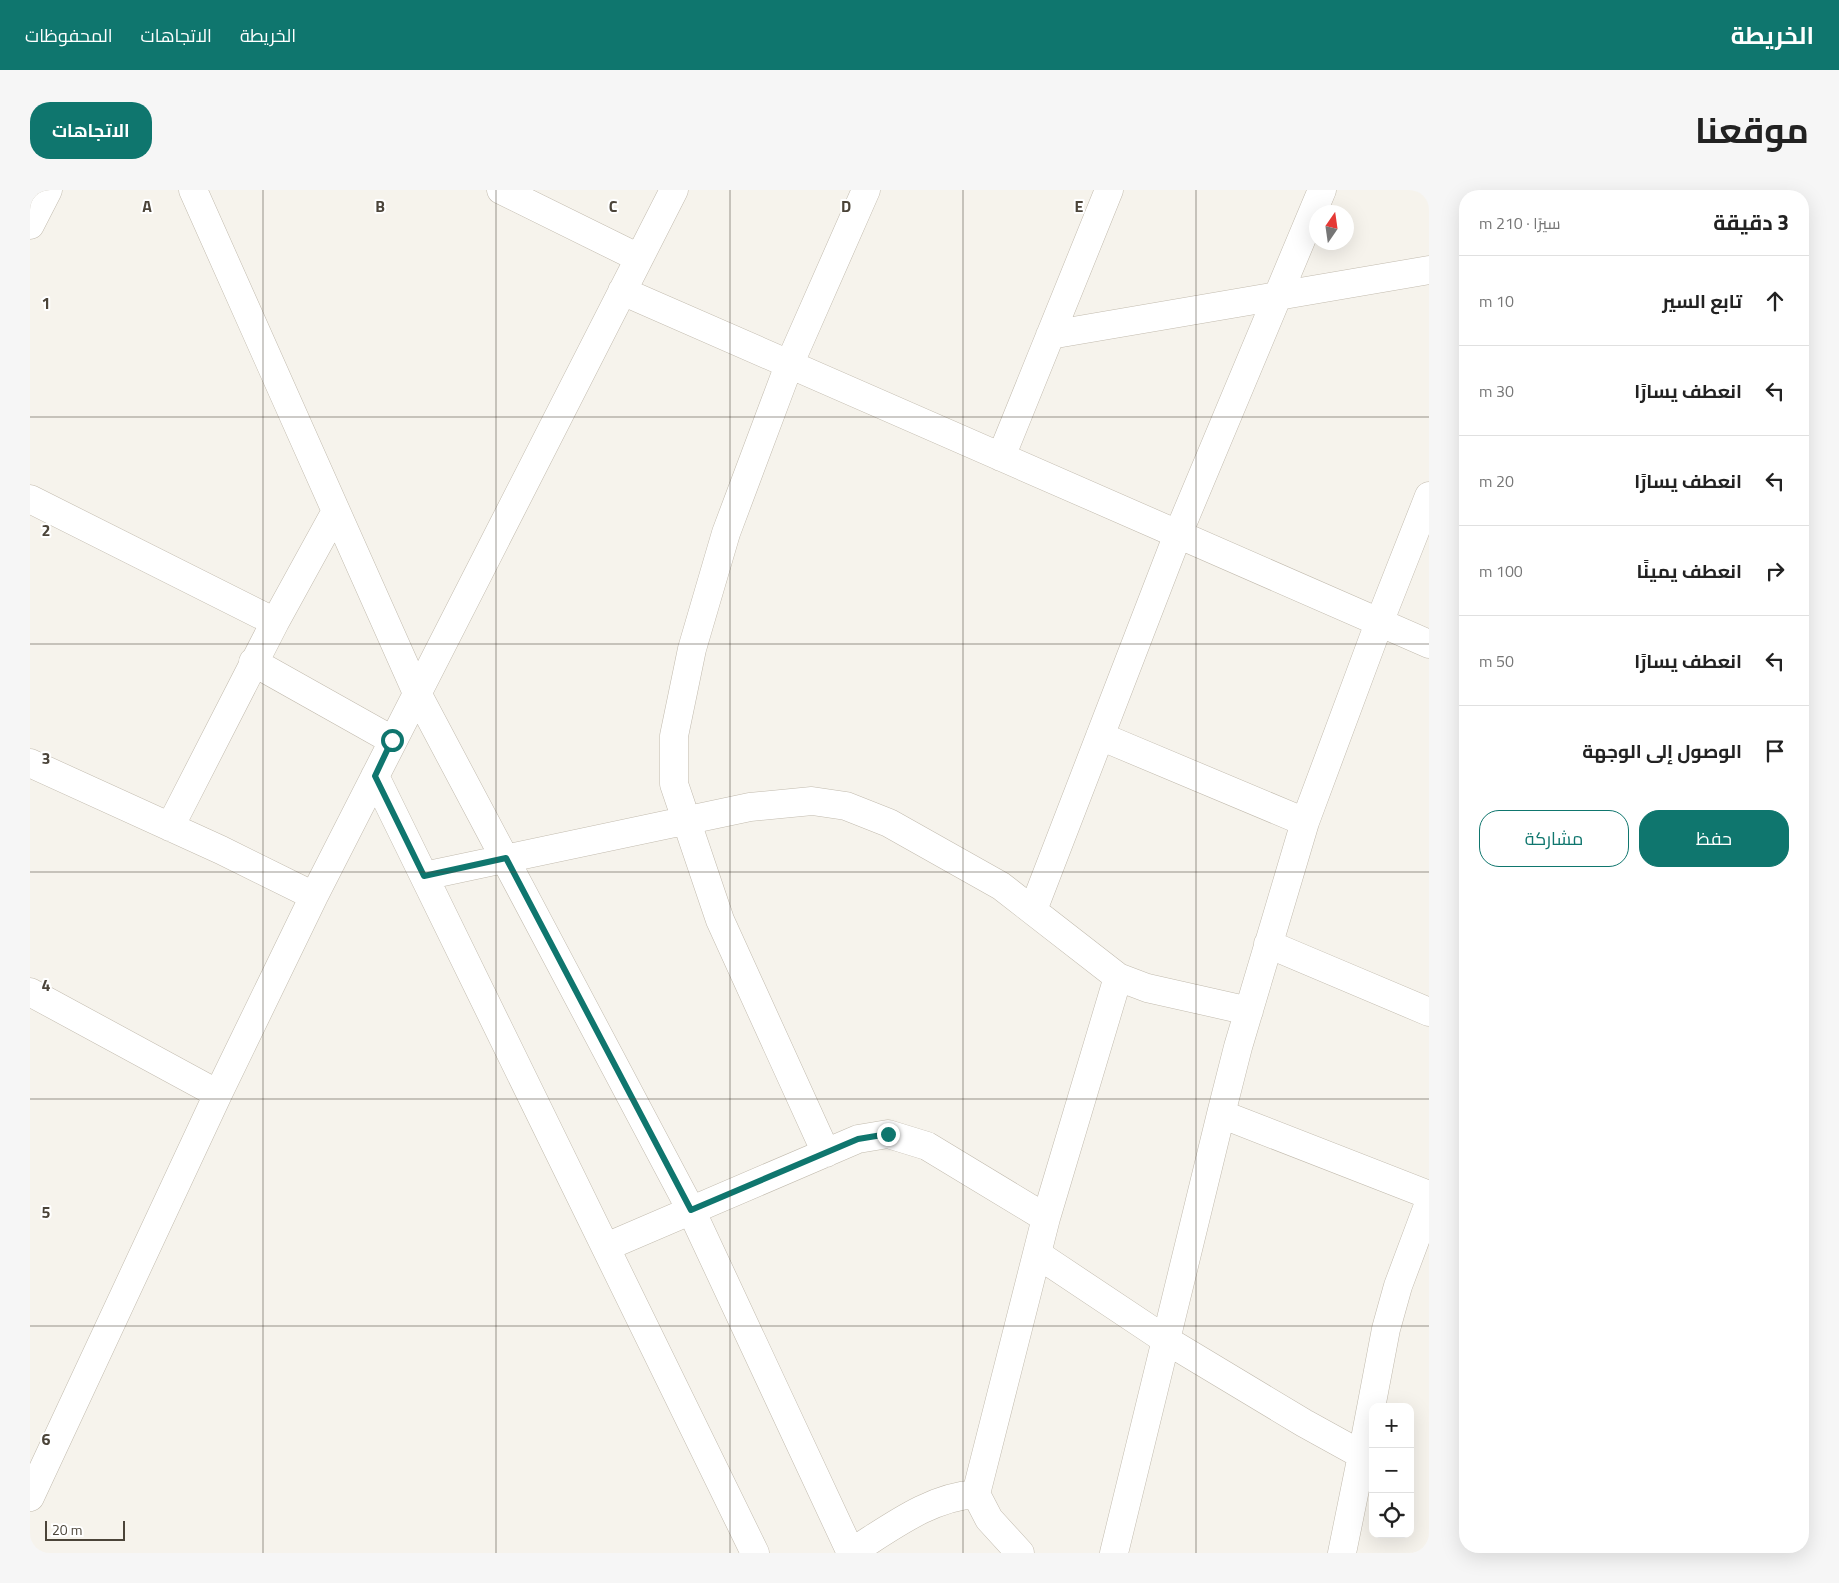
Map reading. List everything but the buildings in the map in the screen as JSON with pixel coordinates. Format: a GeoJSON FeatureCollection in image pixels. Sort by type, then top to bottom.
{"type":"FeatureCollection","features":[{"type":"Feature","properties":{"kind":"street"},"geometry":{"type":"LineString","coordinates":[[30,225],[48,190]]}},
{"type":"Feature","properties":{"kind":"street"},"geometry":{"type":"LineString","coordinates":[[193,190],[417,693],[691,1210],[850,1553],[928,1506],[960,1495],[976,1494]]}},
{"type":"Feature","properties":{"kind":"street"},"geometry":{"type":"LineString","coordinates":[[501,190],[639,258]]}},
{"type":"Feature","properties":{"kind":"street"},"geometry":{"type":"LineString","coordinates":[[30,1497],[218,1094],[314,896],[674,190]]}},
{"type":"Feature","properties":{"kind":"street"},"geometry":{"type":"LineString","coordinates":[[826,1153],[720,920],[674,784],[674,736],[692,649],[726,533],[789,365],[866,190]]}},
{"type":"Feature","properties":{"kind":"street"},"geometry":{"type":"LineString","coordinates":[[1001,457],[1109,190]]}},
{"type":"Feature","properties":{"kind":"street"},"geometry":{"type":"LineString","coordinates":[[1032,910],[1178,534],[1322,190]]}},
{"type":"Feature","properties":{"kind":"street"},"geometry":{"type":"LineString","coordinates":[[1050,335],[1429,270]]}},
{"type":"Feature","properties":{"kind":"street"},"geometry":{"type":"LineString","coordinates":[[622,291],[1429,644]]}},
{"type":"Feature","properties":{"kind":"street"},"geometry":{"type":"LineString","coordinates":[[1114,1553],[1221,1114],[1268,944],[1305,822],[1379,623],[1429,496]]}},
{"type":"Feature","properties":{"kind":"street"},"geometry":{"type":"LineString","coordinates":[[30,499],[275,622]]}},
{"type":"Feature","properties":{"kind":"street"},"geometry":{"type":"LineString","coordinates":[[170,827],[275,622],[336,512]]}},
{"type":"Feature","properties":{"kind":"street"},"geometry":{"type":"LineString","coordinates":[[254,662],[392,740]]}},
{"type":"Feature","properties":{"kind":"street"},"geometry":{"type":"LineString","coordinates":[[1100,736],[1305,822]]}},
{"type":"Feature","properties":{"kind":"street"},"geometry":{"type":"LineString","coordinates":[[30,763],[221,850],[314,896]]}},
{"type":"Feature","properties":{"kind":"street"},"geometry":{"type":"LineString","coordinates":[[375,776],[755,1553]]}},
{"type":"Feature","properties":{"kind":"street"},"geometry":{"type":"LineString","coordinates":[[424,876],[750,807],[812,801],[846,806],[888,823],[1001,886],[1118,977],[1147,988],[1249,1011]]}},
{"type":"Feature","properties":{"kind":"street"},"geometry":{"type":"LineString","coordinates":[[1268,944],[1429,1012]]}},
{"type":"Feature","properties":{"kind":"street"},"geometry":{"type":"LineString","coordinates":[[1020,1553],[989,1519],[976,1494],[1046,1218],[1118,977]]}},
{"type":"Feature","properties":{"kind":"street"},"geometry":{"type":"LineString","coordinates":[[30,992],[218,1094]]}},
{"type":"Feature","properties":{"kind":"street"},"geometry":{"type":"LineString","coordinates":[[1221,1114],[1429,1195]]}},
{"type":"Feature","properties":{"kind":"street"},"geometry":{"type":"LineString","coordinates":[[606,1247],[858,1139],[888,1134],[927,1146],[1046,1218]]}},
{"type":"Feature","properties":{"kind":"street"},"geometry":{"type":"LineString","coordinates":[[1342,1553],[1386,1329],[1398,1286],[1429,1203]]}},
{"type":"Feature","properties":{"kind":"street"},"geometry":{"type":"LineString","coordinates":[[1037,1254],[1166,1340],[1304,1423],[1362,1455]]}},
{"type":"Feature","properties":{"kind":"route"},"geometry":{"type":"LineString","coordinates":[[392,740],[375,776],[424,876],[506,858],[691,1210],[858,1139],[888,1134]]}}]}
